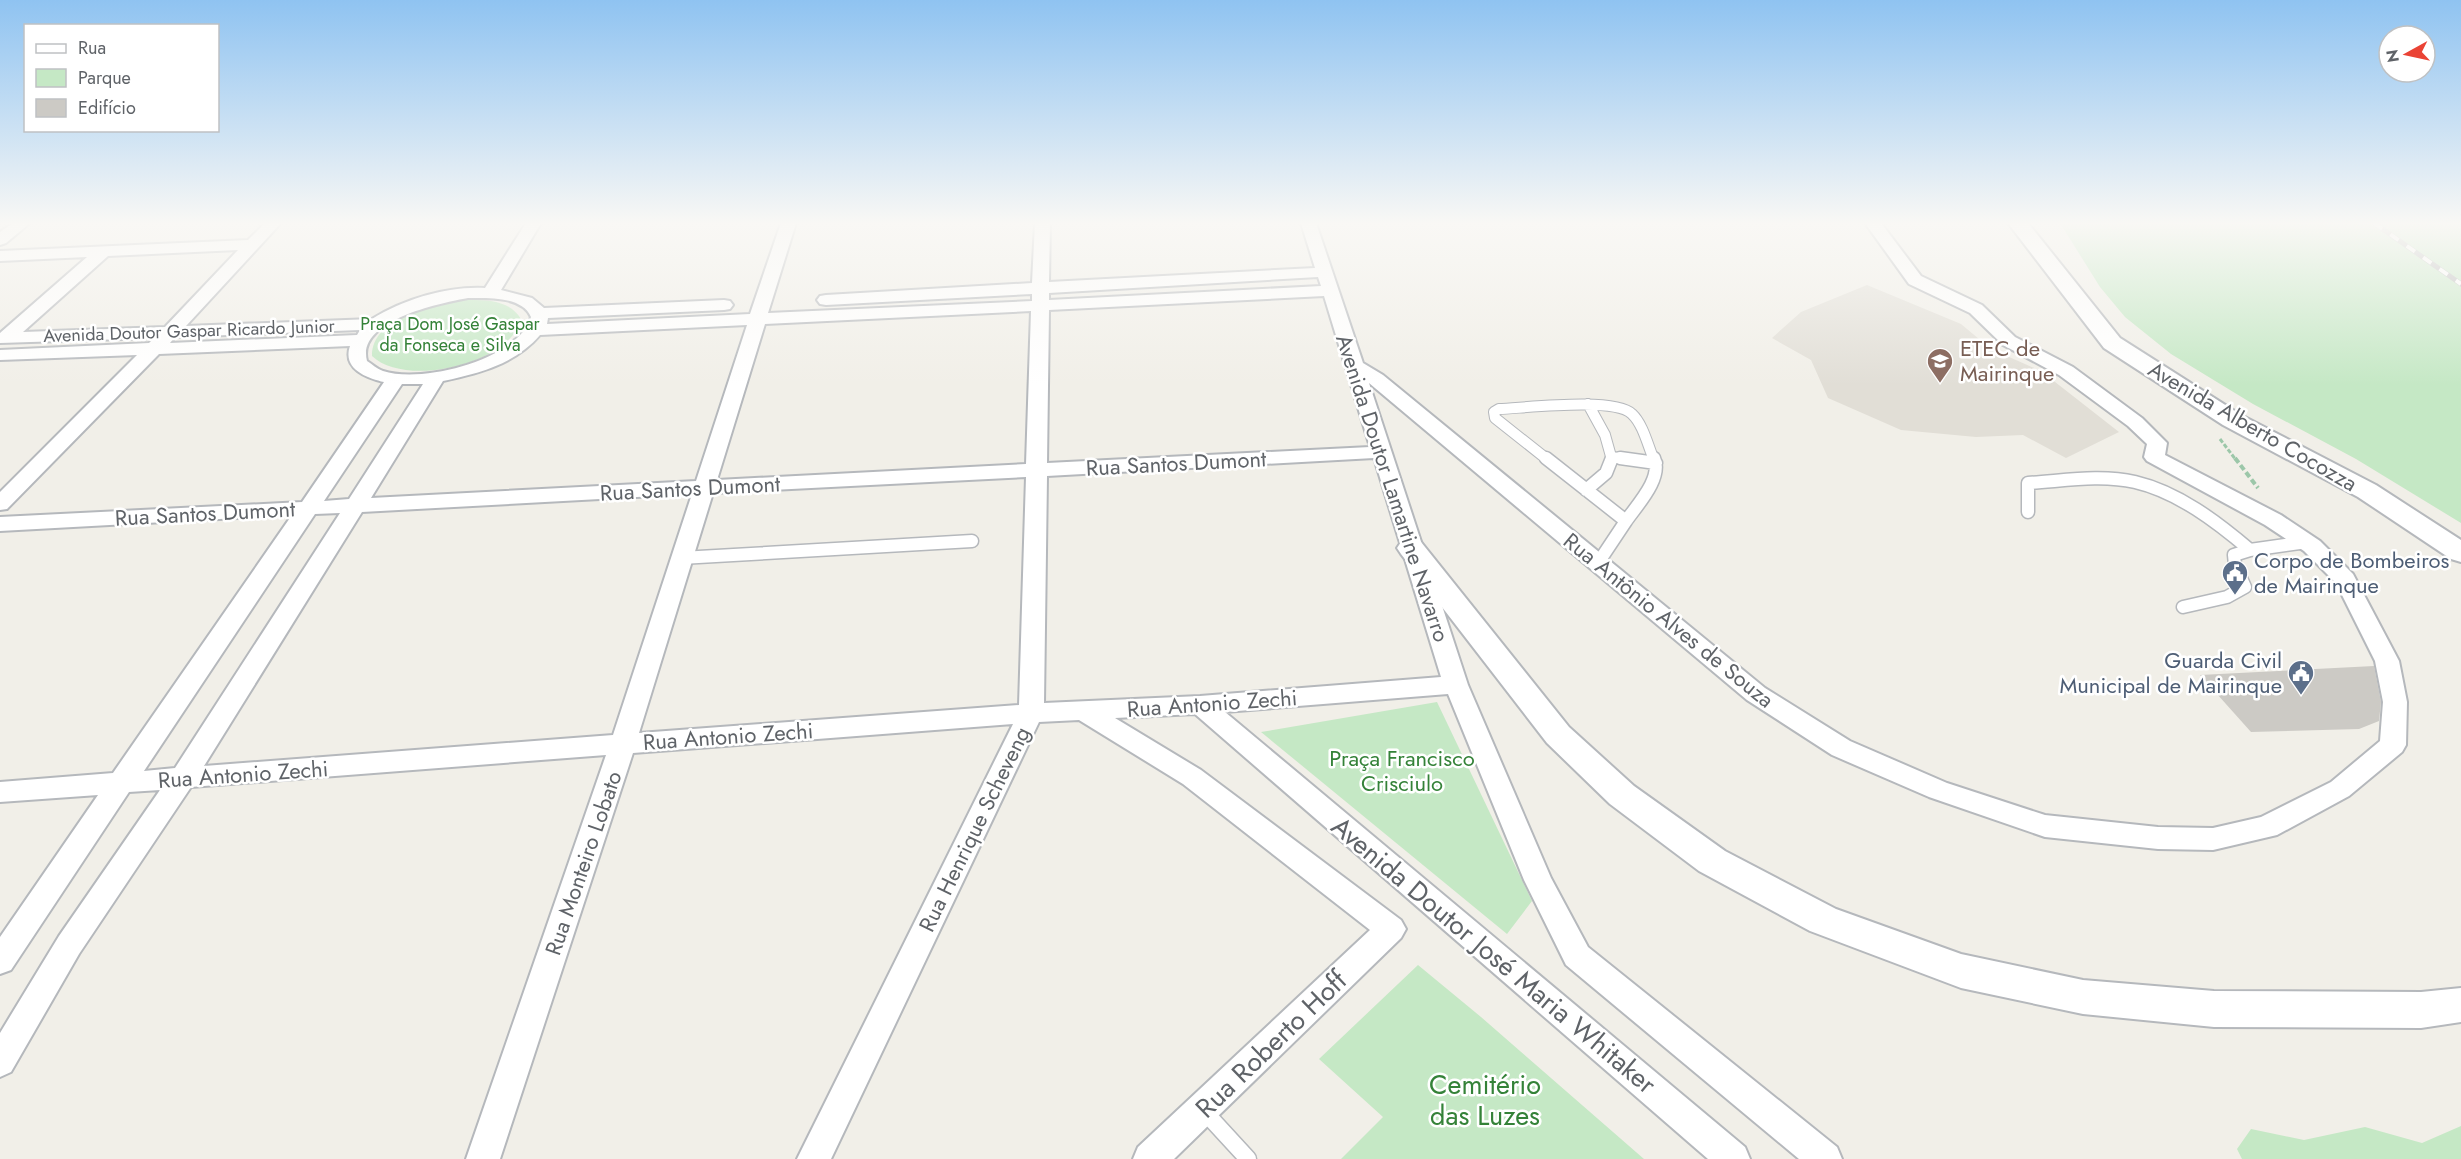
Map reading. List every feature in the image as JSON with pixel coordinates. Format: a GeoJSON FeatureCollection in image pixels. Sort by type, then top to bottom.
{"type":"FeatureCollection","features":[{"type":"Feature","properties":{"kind":"street"},"geometry":{"type":"LineString","coordinates":[[2,344],[75,277]]}},
{"type":"Feature","properties":{"kind":"street"},"geometry":{"type":"LineString","coordinates":[[0,504],[222,277]]}},
{"type":"Feature","properties":{"kind":"street"},"geometry":{"type":"LineString","coordinates":[[491,292],[500,277]]}},
{"type":"Feature","properties":{"kind":"street","name":"Rua Monteiro Lobato"},"geometry":{"type":"LineString","coordinates":[[483,1159],[623,744],[770,277]]}},
{"type":"Feature","properties":{"kind":"street","name":"Rua Henrique Scheveng"},"geometry":{"type":"LineString","coordinates":[[814,1159],[1031,712],[1040,277]]}},
{"type":"Feature","properties":{"kind":"street","name":"Avenida Doutor Lamartine Navarro"},"geometry":{"type":"LineString","coordinates":[[1326,277],[1456,686]]}},
{"type":"Feature","properties":{"kind":"street","name":"Rua Antônio Alves de Souza"},"geometry":{"type":"LineString","coordinates":[[1354,366],[1376,379],[1756,694],[1841,748],[1938,790],[2045,826],[2158,838],[2213,839],[2267,827],[2340,789],[2392,745],[2396,702],[2387,661],[2344,579],[2307,542],[2273,520],[2154,457],[2157,443],[2135,422],[2066,371],[2009,341],[1976,309],[1913,277]]}},
{"type":"Feature","properties":{"kind":"street","name":"Avenida Alberto Cocozza"},"geometry":{"type":"LineString","coordinates":[[2060,277],[2112,343],[2232,420],[2367,491],[2461,553]]}},
{"type":"Feature","properties":{"kind":"street"},"geometry":{"type":"LineString","coordinates":[[537,322],[1328,282]]}},
{"type":"Feature","properties":{"kind":"street"},"geometry":{"type":"LineString","coordinates":[[491,292],[514,296],[530,303],[537,322],[522,346],[498,360],[468,371],[436,378],[396,379],[381,376],[361,365],[357,358],[361,340],[378,324],[419,304],[452,296],[491,292]]}},
{"type":"Feature","properties":{"kind":"street","name":"Avenida Doutor Gaspar Ricardo Junior"},"geometry":{"type":"LineString","coordinates":[[2,344],[171,331],[378,324]]}},
{"type":"Feature","properties":{"kind":"street","name":"Avenida Doutor Gaspar Ricardo Junior"},"geometry":{"type":"LineString","coordinates":[[2,344],[153,348],[361,340]]}},
{"type":"Feature","properties":{"kind":"street"},"geometry":{"type":"LineString","coordinates":[[0,1062],[69,945],[183,778],[436,378]]}},
{"type":"Feature","properties":{"kind":"street"},"geometry":{"type":"LineString","coordinates":[[0,961],[396,379]]}},
{"type":"Feature","properties":{"kind":"street","name":"Rua Santos Dumont"},"geometry":{"type":"LineString","coordinates":[[0,524],[1381,452]]}},
{"type":"Feature","properties":{"kind":"street"},"geometry":{"type":"LineString","coordinates":[[1411,548],[1558,735],[1622,795],[1712,861],[1823,920],[1962,971],[2083,997],[2214,1009],[2421,1010],[2461,1005]]}},
{"type":"Feature","properties":{"kind":"street"},"geometry":{"type":"LineString","coordinates":[[1456,686],[1538,880],[1576,956],[1825,1159]]}},
{"type":"Feature","properties":{"kind":"street","name":"Rua Antonio Zechi"},"geometry":{"type":"LineString","coordinates":[[0,792],[1031,712],[1200,705],[1456,686]]}},
{"type":"Feature","properties":{"kind":"street","name":"Avenida Doutor José Maria Whitaker"},"geometry":{"type":"LineString","coordinates":[[1200,705],[1733,1159]]}},
{"type":"Feature","properties":{"kind":"street","name":"Rua Roberto Hoff"},"geometry":{"type":"LineString","coordinates":[[1082,710],[1192,777],[1391,929],[1150,1159]]}},
{"type":"Feature","properties":{"kind":"lane"},"geometry":{"type":"LineString","coordinates":[[1598,563],[1627,522],[1653,481],[1656,463],[1634,415],[1625,408],[1588,404],[1499,409],[1494,412],[1495,418],[1627,522]]}},
{"type":"Feature","properties":{"kind":"lane"},"geometry":{"type":"LineString","coordinates":[[1586,490],[1610,467],[1612,457],[1609,444],[1588,404]]}},
{"type":"Feature","properties":{"kind":"lane"},"geometry":{"type":"LineString","coordinates":[[1612,457],[1656,463]]}},
{"type":"Feature","properties":{"kind":"lane"},"geometry":{"type":"LineString","coordinates":[[2028,512],[2028,483],[2092,479],[2135,482],[2173,497],[2230,533],[2250,550]]}},
{"type":"Feature","properties":{"kind":"lane"},"geometry":{"type":"LineString","coordinates":[[681,558],[972,541]]}},
{"type":"Feature","properties":{"kind":"lane"},"geometry":{"type":"LineString","coordinates":[[2183,607],[2227,597],[2245,586],[2235,565],[2234,555],[2250,550],[2307,542]]}},
{"type":"Feature","properties":{"kind":"lane"},"geometry":{"type":"LineString","coordinates":[[1203,1109],[1248,1159]]}},
{"type":"Feature","properties":{"kind":"path"},"geometry":{"type":"LineString","coordinates":[[2215,433],[2265,497]]}},
{"type":"Feature","properties":{"kind":"shaded area","name":"ETEC de Mairinque"},"geometry":{"type":"Polygon","coordinates":[[[1867,285],[1961,324],[1991,349],[2041,371],[2119,432],[2066,458],[2023,435],[1976,437],[1901,430],[1828,398],[1811,360],[1772,338],[1801,312],[1867,285]]]}},
{"type":"Feature","properties":{"kind":"green space"},"geometry":{"type":"Polygon","coordinates":[[[2094,277],[2461,277],[2461,523],[2356,459],[2253,404],[2171,354],[2125,317],[2094,277]]]}},
{"type":"Feature","properties":{"kind":"green space","name":"Praça Dom José Gaspar da Fonseca e Silva"},"geometry":{"type":"Polygon","coordinates":[[[464,300],[496,302],[516,312],[521,319],[513,335],[498,349],[455,367],[408,370],[387,365],[372,356],[375,343],[382,332],[393,322],[406,315],[437,305],[464,300]]]}},
{"type":"Feature","properties":{"kind":"green space","name":"Praça Francisco Crisciulo"},"geometry":{"type":"Polygon","coordinates":[[[1437,702],[1532,901],[1507,934],[1261,732],[1437,702]]]}},
{"type":"Feature","properties":{"kind":"green space","name":"Cemitério das Luzes"},"geometry":{"type":"Polygon","coordinates":[[[1418,965],[1644,1159],[1341,1159],[1383,1117],[1319,1059],[1418,965]]]}},
{"type":"Feature","properties":{"kind":"green space"},"geometry":{"type":"Polygon","coordinates":[[[2461,1126],[2461,1159],[2242,1159],[2237,1149],[2251,1129],[2304,1140],[2365,1127],[2422,1143],[2461,1126]]]}},
{"type":"Feature","properties":{"kind":"building","name":"Guarda Civil Municipal de Mairinque"},"geometry":{"type":"Polygon","coordinates":[[[2374,666],[2381,702],[2379,721],[2359,729],[2251,732],[2200,675],[2374,666]]]}},
{"type":"Feature","properties":{"kind":"railway"},"geometry":{"type":"LineString","coordinates":[[2451,277],[2461,284]]}},
{"type":"Feature","properties":{"kind":"place","name":"ETEC de Mairinque"},"geometry":{"type":"Point","coordinates":[1940,384]}},
{"type":"Feature","properties":{"kind":"place","name":"Corpo de Bombeiros de Mairinque"},"geometry":{"type":"Point","coordinates":[2235,596]}},
{"type":"Feature","properties":{"kind":"place","name":"Guarda Civil Municipal de Mairinque"},"geometry":{"type":"Point","coordinates":[2301,696]}}]}
